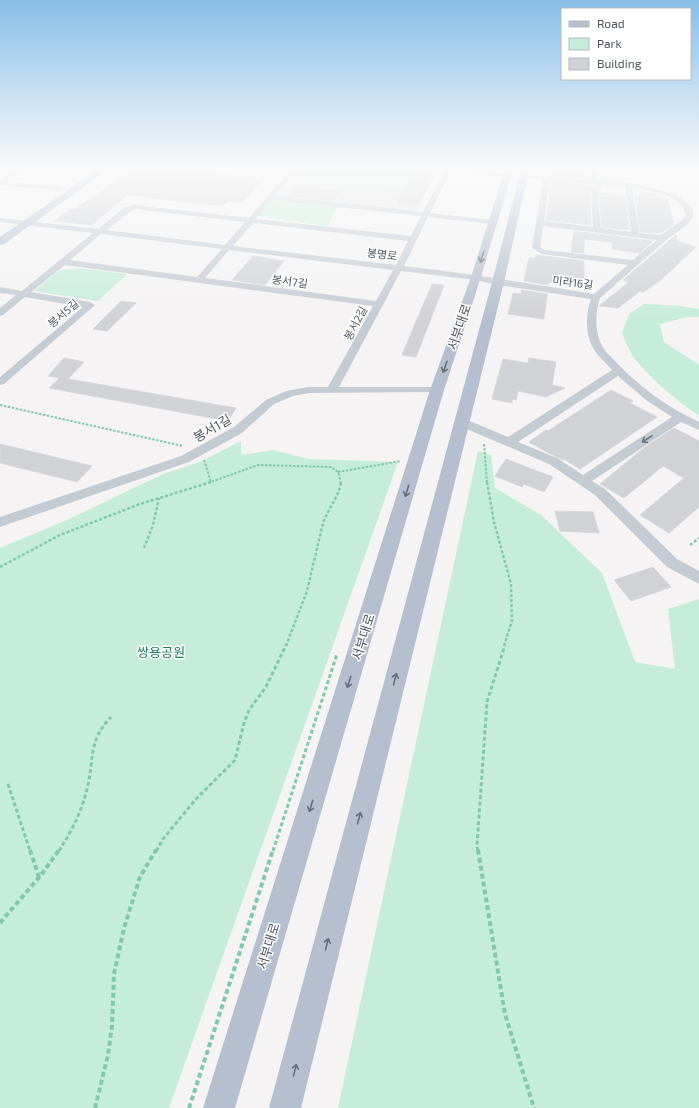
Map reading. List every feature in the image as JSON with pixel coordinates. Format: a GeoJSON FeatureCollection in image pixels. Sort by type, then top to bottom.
{"type":"FeatureCollection","features":[{"type":"Feature","properties":{"kind":"main road"},"geometry":{"type":"LineString","coordinates":[[0,232],[21,218]]}},
{"type":"Feature","properties":{"kind":"main road"},"geometry":{"type":"LineString","coordinates":[[0,242],[35,218]]}},
{"type":"Feature","properties":{"kind":"main road","name":"서부대로"},"geometry":{"type":"LineString","coordinates":[[219,1108],[438,390],[476,277],[493,218]]}},
{"type":"Feature","properties":{"kind":"main road","name":"서부대로"},"geometry":{"type":"LineString","coordinates":[[285,1108],[514,218]]}},
{"type":"Feature","properties":{"kind":"street"},"geometry":{"type":"LineString","coordinates":[[0,314],[117,218]]}},
{"type":"Feature","properties":{"kind":"street"},"geometry":{"type":"LineString","coordinates":[[231,218],[412,239]]}},
{"type":"Feature","properties":{"kind":"street"},"geometry":{"type":"LineString","coordinates":[[199,280],[254,218]]}},
{"type":"Feature","properties":{"kind":"street","name":"봉서2길"},"geometry":{"type":"LineString","coordinates":[[332,390],[399,267],[424,218]]}},
{"type":"Feature","properties":{"kind":"street"},"geometry":{"type":"LineString","coordinates":[[451,218],[492,222]]}},
{"type":"Feature","properties":{"kind":"street","name":"미라16길"},"geometry":{"type":"LineString","coordinates":[[540,218],[536,248],[542,252],[633,263]]}},
{"type":"Feature","properties":{"kind":"street"},"geometry":{"type":"LineString","coordinates":[[596,218],[597,229]]}},
{"type":"Feature","properties":{"kind":"street"},"geometry":{"type":"LineString","coordinates":[[633,218],[635,234]]}},
{"type":"Feature","properties":{"kind":"street","name":"미라16길"},"geometry":{"type":"LineString","coordinates":[[498,282],[596,297],[633,263],[684,223],[688,218]]}},
{"type":"Feature","properties":{"kind":"street","name":"봉명로"},"geometry":{"type":"LineString","coordinates":[[0,220],[399,267],[476,277],[498,282]]}},
{"type":"Feature","properties":{"kind":"street"},"geometry":{"type":"LineString","coordinates":[[539,223],[663,238]]}},
{"type":"Feature","properties":{"kind":"street","name":"봉서7길"},"geometry":{"type":"LineString","coordinates":[[64,262],[379,304]]}},
{"type":"Feature","properties":{"kind":"street","name":"봉서5길"},"geometry":{"type":"LineString","coordinates":[[0,290],[90,305],[0,382]]}},
{"type":"Feature","properties":{"kind":"street"},"geometry":{"type":"LineString","coordinates":[[596,297],[592,306],[591,326],[598,348],[618,371],[650,398],[679,418],[699,426]]}},
{"type":"Feature","properties":{"kind":"street"},"geometry":{"type":"LineString","coordinates":[[508,443],[618,371]]}},
{"type":"Feature","properties":{"kind":"street","name":"봉서1길"},"geometry":{"type":"LineString","coordinates":[[0,522],[185,459],[238,430],[270,402],[290,393],[309,390],[438,390]]}},
{"type":"Feature","properties":{"kind":"street"},"geometry":{"type":"LineString","coordinates":[[583,481],[679,418]]}},
{"type":"Feature","properties":{"kind":"street"},"geometry":{"type":"LineString","coordinates":[[461,422],[553,461],[600,492],[672,563],[699,578]]}},
{"type":"Feature","properties":{"kind":"street"},"geometry":{"type":"LineString","coordinates":[[0,509],[20,514]]}},
{"type":"Feature","properties":{"kind":"path"},"geometry":{"type":"LineString","coordinates":[[0,405],[180,445]]}},
{"type":"Feature","properties":{"kind":"path"},"geometry":{"type":"LineString","coordinates":[[484,442],[485,468],[494,522],[511,584],[512,621],[487,702],[477,845],[505,1014],[534,1108]]}},
{"type":"Feature","properties":{"kind":"path"},"geometry":{"type":"LineString","coordinates":[[201,450],[211,482]]}},
{"type":"Feature","properties":{"kind":"path"},"geometry":{"type":"LineString","coordinates":[[400,468],[404,454]]}},
{"type":"Feature","properties":{"kind":"path"},"geometry":{"type":"LineString","coordinates":[[338,472],[402,461]]}},
{"type":"Feature","properties":{"kind":"path"},"geometry":{"type":"LineString","coordinates":[[0,567],[60,535],[160,498],[264,464],[331,467],[338,472],[341,479],[341,484],[333,506],[326,515],[323,523],[302,606],[282,656],[266,687],[249,710],[234,760],[231,765],[196,799],[162,839],[140,877],[124,928],[114,974],[112,1026],[108,1055],[95,1108]]}},
{"type":"Feature","properties":{"kind":"path"},"geometry":{"type":"LineString","coordinates":[[144,548],[153,525],[160,498]]}},
{"type":"Feature","properties":{"kind":"path"},"geometry":{"type":"LineString","coordinates":[[690,545],[699,538]]}},
{"type":"Feature","properties":{"kind":"path"},"geometry":{"type":"LineString","coordinates":[[188,1108],[339,649]]}},
{"type":"Feature","properties":{"kind":"path"},"geometry":{"type":"LineString","coordinates":[[0,923],[39,878],[54,858],[74,824],[85,797],[90,772],[91,753],[96,736],[99,730],[111,717]]}},
{"type":"Feature","properties":{"kind":"path"},"geometry":{"type":"LineString","coordinates":[[8,784],[39,878]]}},
{"type":"Feature","properties":{"kind":"green space"},"geometry":{"type":"Polygon","coordinates":[[[269,218],[332,218],[328,226],[269,218]]]}},
{"type":"Feature","properties":{"kind":"green space"},"geometry":{"type":"Polygon","coordinates":[[[78,268],[127,274],[98,301],[34,291],[60,270],[78,268]]]}},
{"type":"Feature","properties":{"kind":"green space"},"geometry":{"type":"Polygon","coordinates":[[[644,304],[681,306],[699,309],[699,317],[687,317],[660,324],[664,342],[699,365],[699,415],[662,387],[631,353],[622,333],[629,314],[644,304]]]}},
{"type":"Feature","properties":{"kind":"green space","name":"쌍용공원"},"geometry":{"type":"Polygon","coordinates":[[[241,441],[241,455],[273,450],[308,459],[398,462],[169,1108],[0,1108],[0,548],[69,519],[163,474],[200,462],[241,441]]]}},
{"type":"Feature","properties":{"kind":"green space"},"geometry":{"type":"Polygon","coordinates":[[[478,451],[491,455],[495,488],[541,515],[602,573],[635,662],[675,669],[668,609],[699,599],[699,1108],[338,1108],[478,451]]]}},
{"type":"Feature","properties":{"kind":"building"},"geometry":{"type":"Polygon","coordinates":[[[59,218],[101,218],[92,225],[55,221],[59,218]]]}},
{"type":"Feature","properties":{"kind":"building"},"geometry":{"type":"Polygon","coordinates":[[[546,218],[591,218],[591,225],[546,220],[546,218]]]}},
{"type":"Feature","properties":{"kind":"building"},"geometry":{"type":"Polygon","coordinates":[[[601,218],[628,218],[629,230],[602,227],[601,218]]]}},
{"type":"Feature","properties":{"kind":"building"},"geometry":{"type":"Polygon","coordinates":[[[638,218],[672,218],[674,224],[661,233],[640,232],[638,218]]]}},
{"type":"Feature","properties":{"kind":"building"},"geometry":{"type":"Polygon","coordinates":[[[574,231],[653,241],[640,253],[612,249],[613,242],[584,239],[584,253],[571,252],[574,231]]]}},
{"type":"Feature","properties":{"kind":"building"},"geometry":{"type":"Polygon","coordinates":[[[676,235],[677,241],[696,247],[661,280],[643,292],[640,291],[618,308],[599,306],[629,282],[623,280],[676,235]]]}},
{"type":"Feature","properties":{"kind":"building"},"geometry":{"type":"Polygon","coordinates":[[[536,255],[584,261],[584,286],[549,282],[548,285],[524,281],[529,258],[535,258],[536,255]]]}},
{"type":"Feature","properties":{"kind":"building"},"geometry":{"type":"Polygon","coordinates":[[[253,256],[284,261],[265,285],[232,280],[253,256]]]}},
{"type":"Feature","properties":{"kind":"building"},"geometry":{"type":"Polygon","coordinates":[[[432,284],[444,285],[416,357],[402,355],[432,284]]]}},
{"type":"Feature","properties":{"kind":"building"},"geometry":{"type":"Polygon","coordinates":[[[522,290],[547,294],[544,319],[508,314],[513,293],[521,294],[522,290]]]}},
{"type":"Feature","properties":{"kind":"building"},"geometry":{"type":"Polygon","coordinates":[[[121,301],[136,303],[107,331],[93,329],[121,301]]]}},
{"type":"Feature","properties":{"kind":"building"},"geometry":{"type":"Polygon","coordinates":[[[64,358],[84,362],[68,379],[236,408],[228,421],[49,388],[60,378],[48,376],[64,358]]]}},
{"type":"Feature","properties":{"kind":"building"},"geometry":{"type":"Polygon","coordinates":[[[529,358],[556,362],[552,385],[565,388],[546,397],[518,391],[516,400],[512,399],[512,403],[492,399],[503,359],[528,363],[529,358]]]}},
{"type":"Feature","properties":{"kind":"building"},"geometry":{"type":"Polygon","coordinates":[[[611,390],[633,401],[630,403],[657,417],[580,469],[564,459],[563,460],[529,442],[546,430],[548,431],[611,390]]]}},
{"type":"Feature","properties":{"kind":"building"},"geometry":{"type":"Polygon","coordinates":[[[674,428],[699,441],[699,507],[669,533],[640,515],[684,478],[663,466],[624,498],[600,484],[645,447],[674,428]]]}},
{"type":"Feature","properties":{"kind":"building"},"geometry":{"type":"Polygon","coordinates":[[[0,444],[92,466],[77,482],[0,463],[0,444]]]}},
{"type":"Feature","properties":{"kind":"building"},"geometry":{"type":"Polygon","coordinates":[[[506,459],[553,477],[544,492],[524,484],[522,487],[495,476],[506,459]]]}},
{"type":"Feature","properties":{"kind":"building"},"geometry":{"type":"Polygon","coordinates":[[[555,511],[593,512],[599,533],[560,531],[555,511]]]}},
{"type":"Feature","properties":{"kind":"building"},"geometry":{"type":"Polygon","coordinates":[[[653,567],[671,587],[631,601],[614,580],[653,567]]]}}]}
